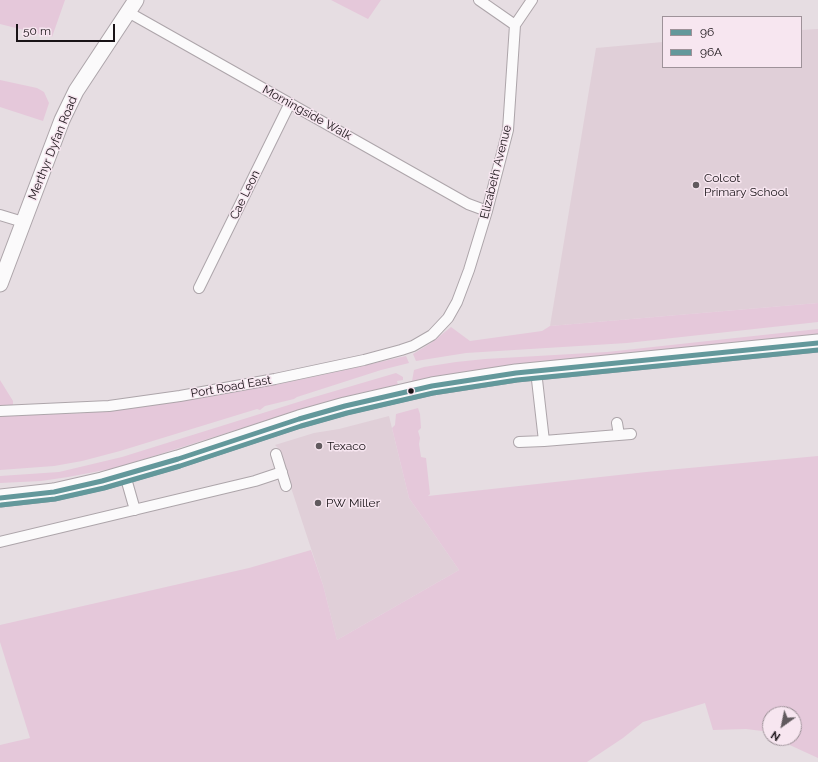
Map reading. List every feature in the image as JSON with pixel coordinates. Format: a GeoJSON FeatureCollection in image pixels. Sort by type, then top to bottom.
{"type":"FeatureCollection","features":[{"type":"Feature","properties":{"kind":"main road"},"geometry":{"type":"LineString","coordinates":[[0,498],[54,492],[125,475],[299,419],[364,401],[432,386],[472,379],[536,371],[818,343]]}},
{"type":"Feature","properties":{"kind":"street"},"geometry":{"type":"LineString","coordinates":[[480,0],[515,24],[532,0]]}},
{"type":"Feature","properties":{"kind":"street","name":"Morningside Walk"},"geometry":{"type":"LineString","coordinates":[[132,6],[290,103],[468,204],[487,211]]}},
{"type":"Feature","properties":{"kind":"street","name":"Merthyr Dyfan Road"},"geometry":{"type":"LineString","coordinates":[[0,284],[57,131],[70,103],[91,67],[132,6]]}},
{"type":"Feature","properties":{"kind":"street","name":"Elizabeth Avenue"},"geometry":{"type":"LineString","coordinates":[[448,318],[462,289],[487,211],[508,130],[515,24]]}},
{"type":"Feature","properties":{"kind":"street","name":"Cae Leon"},"geometry":{"type":"LineString","coordinates":[[199,288],[290,103]]}},
{"type":"Feature","properties":{"kind":"street"},"geometry":{"type":"LineString","coordinates":[[0,214],[23,222]]}},
{"type":"Feature","properties":{"kind":"street","name":"Port Road East"},"geometry":{"type":"LineString","coordinates":[[0,411],[116,405],[180,396],[313,371],[384,355],[413,346],[432,334],[448,318]]}},
{"type":"Feature","properties":{"kind":"street"},"geometry":{"type":"LineString","coordinates":[[536,371],[544,441]]}},
{"type":"Feature","properties":{"kind":"street"},"geometry":{"type":"LineString","coordinates":[[617,423],[619,435]]}},
{"type":"Feature","properties":{"kind":"street"},"geometry":{"type":"LineString","coordinates":[[519,442],[631,434]]}},
{"type":"Feature","properties":{"kind":"street"},"geometry":{"type":"LineString","coordinates":[[276,454],[286,486]]}},
{"type":"Feature","properties":{"kind":"street"},"geometry":{"type":"LineString","coordinates":[[0,542],[254,481],[282,472]]}},
{"type":"Feature","properties":{"kind":"street"},"geometry":{"type":"LineString","coordinates":[[125,475],[135,510]]}},
{"type":"Feature","properties":{"kind":"shaded area"},"geometry":{"type":"Polygon","coordinates":[[[0,0],[65,0],[52,37],[0,24],[0,0]]]}},
{"type":"Feature","properties":{"kind":"shaded area"},"geometry":{"type":"Polygon","coordinates":[[[331,0],[381,0],[368,19],[331,0]]]}},
{"type":"Feature","properties":{"kind":"shaded area","name":"Colcot Primary School"},"geometry":{"type":"Polygon","coordinates":[[[818,29],[818,303],[550,326],[596,48],[662,42],[662,68],[802,68],[802,30],[818,29]]]}},
{"type":"Feature","properties":{"kind":"shaded area"},"geometry":{"type":"Polygon","coordinates":[[[0,80],[37,88],[44,92],[49,103],[43,121],[0,107],[0,80]]]}},
{"type":"Feature","properties":{"kind":"shaded area"},"geometry":{"type":"Polygon","coordinates":[[[818,303],[818,322],[627,343],[466,353],[416,361],[413,354],[431,343],[451,327],[470,341],[542,331],[550,326],[818,303]]]}},
{"type":"Feature","properties":{"kind":"shaded area"},"geometry":{"type":"Polygon","coordinates":[[[818,329],[818,336],[516,365],[482,369],[412,381],[414,370],[456,362],[607,352],[818,329]]]}},
{"type":"Feature","properties":{"kind":"shaded area"},"geometry":{"type":"Polygon","coordinates":[[[406,356],[409,363],[381,370],[294,399],[265,406],[260,410],[257,409],[120,451],[82,461],[54,466],[0,470],[0,416],[86,413],[167,403],[274,385],[406,356]]]}},
{"type":"Feature","properties":{"kind":"shaded area"},"geometry":{"type":"Polygon","coordinates":[[[396,373],[403,377],[403,380],[397,381],[398,385],[312,406],[116,468],[41,481],[0,483],[0,476],[59,472],[122,457],[396,373]]]}},
{"type":"Feature","properties":{"kind":"shaded area"},"geometry":{"type":"Polygon","coordinates":[[[0,380],[13,401],[13,406],[0,407],[0,380]]]}},
{"type":"Feature","properties":{"kind":"shaded area"},"geometry":{"type":"Polygon","coordinates":[[[418,408],[421,428],[418,431],[420,438],[419,444],[421,457],[426,458],[430,494],[428,496],[646,472],[818,456],[818,758],[792,746],[802,746],[802,706],[762,706],[762,731],[746,729],[713,730],[705,703],[643,722],[623,738],[587,762],[0,762],[0,745],[30,738],[0,642],[0,625],[249,568],[311,550],[323,585],[337,640],[459,570],[409,498],[392,428],[395,425],[396,414],[418,408]]]}},
{"type":"Feature","properties":{"kind":"shaded area"},"geometry":{"type":"Polygon","coordinates":[[[389,416],[409,498],[459,570],[337,640],[323,585],[278,448],[275,445],[314,433],[339,429],[389,416]]]}},
{"type":"Feature","properties":{"kind":"transit line","name":"96"},"geometry":{"type":"LineString","coordinates":[[0,498],[54,492],[102,481],[178,459],[299,419],[345,406],[432,386],[516,373],[818,343]]}},
{"type":"Feature","properties":{"kind":"transit line","name":"96A"},"geometry":{"type":"LineString","coordinates":[[1,505],[55,499],[104,488],[180,466],[301,426],[347,413],[433,393],[517,380],[818,350]]}},
{"type":"Feature","properties":{"kind":"place","name":"Colcot Primary School"},"geometry":{"type":"Point","coordinates":[696,185]}},
{"type":"Feature","properties":{"kind":"place","name":"Texaco"},"geometry":{"type":"Point","coordinates":[319,446]}},
{"type":"Feature","properties":{"kind":"place","name":"PW Miller"},"geometry":{"type":"Point","coordinates":[318,503]}}]}
